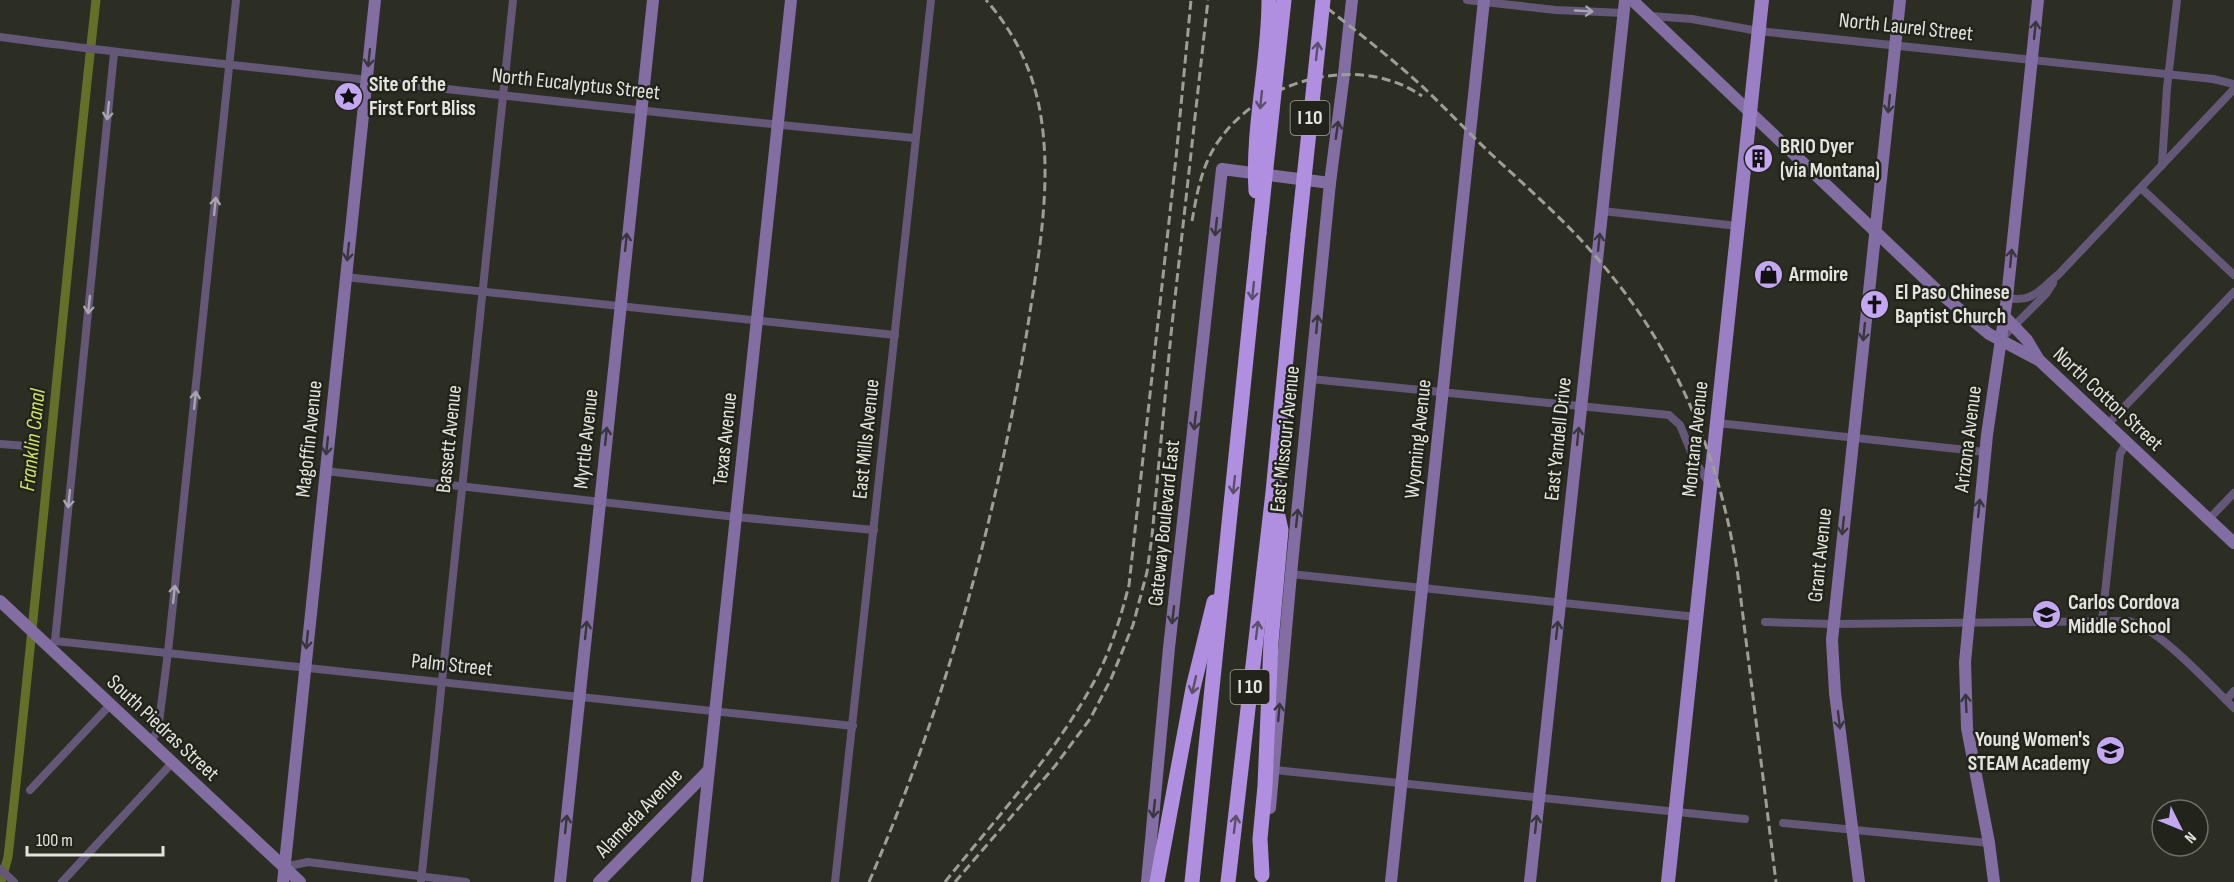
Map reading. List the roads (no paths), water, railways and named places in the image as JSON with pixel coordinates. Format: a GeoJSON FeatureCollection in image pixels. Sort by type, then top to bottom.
{"type":"FeatureCollection","features":[{"type":"Feature","properties":{"kind":"highway"},"geometry":{"type":"LineString","coordinates":[[1258,233],[1254,162],[1267,43],[1269,0]]}},
{"type":"Feature","properties":{"kind":"highway","name":"I 10"},"geometry":{"type":"LineString","coordinates":[[1192,882],[1284,0]]}},
{"type":"Feature","properties":{"kind":"highway","name":"I 10"},"geometry":{"type":"LineString","coordinates":[[1228,882],[1273,492],[1323,0]]}},
{"type":"Feature","properties":{"kind":"highway"},"geometry":{"type":"LineString","coordinates":[[1262,878],[1260,839],[1266,766],[1271,642],[1281,530],[1273,492]]}},
{"type":"Feature","properties":{"kind":"highway"},"geometry":{"type":"LineString","coordinates":[[1157,882],[1193,688],[1227,547]]}},
{"type":"Feature","properties":{"kind":"main road","name":"Magoffin Avenue"},"geometry":{"type":"LineString","coordinates":[[283,882],[375,0]]}},
{"type":"Feature","properties":{"kind":"main road","name":"Myrtle Avenue"},"geometry":{"type":"LineString","coordinates":[[560,882],[653,0]]}},
{"type":"Feature","properties":{"kind":"main road","name":"Texas Avenue"},"geometry":{"type":"LineString","coordinates":[[697,882],[791,0]]}},
{"type":"Feature","properties":{"kind":"main road","name":"East Missouri Avenue"},"geometry":{"type":"LineString","coordinates":[[1262,878],[1275,770],[1291,574],[1330,183],[1352,0]]}},
{"type":"Feature","properties":{"kind":"main road","name":"East Yandell Drive"},"geometry":{"type":"LineString","coordinates":[[1530,882],[1625,0]]}},
{"type":"Feature","properties":{"kind":"main road","name":"North Cotton Street"},"geometry":{"type":"LineString","coordinates":[[1632,0],[1875,232],[1979,327],[2040,361],[2234,543]]}},
{"type":"Feature","properties":{"kind":"main road","name":"Montana Avenue"},"geometry":{"type":"LineString","coordinates":[[1668,882],[1761,0]]}},
{"type":"Feature","properties":{"kind":"main road","name":"Grant Avenue"},"geometry":{"type":"LineString","coordinates":[[1859,882],[1833,667],[1833,624],[1900,0]]}},
{"type":"Feature","properties":{"kind":"main road","name":"Arizona Avenue"},"geometry":{"type":"LineString","coordinates":[[1994,882],[1989,843],[1967,728],[1965,686],[1968,622],[1985,452],[2007,298],[2038,0]]}},
{"type":"Feature","properties":{"kind":"main road","name":"Wyoming Avenue"},"geometry":{"type":"LineString","coordinates":[[1391,882],[1484,1]]}},
{"type":"Feature","properties":{"kind":"main road","name":"North Laurel Street"},"geometry":{"type":"LineString","coordinates":[[1624,13],[1650,16]]}},
{"type":"Feature","properties":{"kind":"main road","name":"Gateway Boulevard East"},"geometry":{"type":"LineString","coordinates":[[1146,882],[1168,657],[1222,169],[1330,183]]}},
{"type":"Feature","properties":{"kind":"main road"},"geometry":{"type":"LineString","coordinates":[[2004,316],[2027,340],[2040,361]]}},
{"type":"Feature","properties":{"kind":"main road","name":"South Piedras Street"},"geometry":{"type":"LineString","coordinates":[[0,601],[48,642],[110,705],[300,882]]}},
{"type":"Feature","properties":{"kind":"main road","name":"Alameda Avenue"},"geometry":{"type":"LineString","coordinates":[[599,882],[708,771]]}},
{"type":"Feature","properties":{"kind":"street"},"geometry":{"type":"LineString","coordinates":[[150,742],[158,730],[168,652],[236,0]]}},
{"type":"Feature","properties":{"kind":"street","name":"Bassett Avenue"},"geometry":{"type":"LineString","coordinates":[[421,880],[513,0]]}},
{"type":"Feature","properties":{"kind":"street","name":"East Mills Avenue"},"geometry":{"type":"LineString","coordinates":[[835,882],[931,0]]}},
{"type":"Feature","properties":{"kind":"street","name":"North Laurel Street"},"geometry":{"type":"LineString","coordinates":[[1467,0],[1556,10],[1624,13]]}},
{"type":"Feature","properties":{"kind":"street"},"geometry":{"type":"LineString","coordinates":[[2162,165],[2177,0]]}},
{"type":"Feature","properties":{"kind":"street","name":"North Laurel Street"},"geometry":{"type":"LineString","coordinates":[[1650,16],[1692,20],[1758,31],[2234,84]]}},
{"type":"Feature","properties":{"kind":"street","name":"North Eucalyptus Street"},"geometry":{"type":"LineString","coordinates":[[0,38],[114,53],[503,96],[915,138]]}},
{"type":"Feature","properties":{"kind":"street"},"geometry":{"type":"LineString","coordinates":[[48,642],[114,53]]}},
{"type":"Feature","properties":{"kind":"street"},"geometry":{"type":"LineString","coordinates":[[2007,298],[2018,300],[2030,298],[2058,275],[2234,89]]}},
{"type":"Feature","properties":{"kind":"street"},"geometry":{"type":"LineString","coordinates":[[2141,188],[2234,275]]}},
{"type":"Feature","properties":{"kind":"street"},"geometry":{"type":"LineString","coordinates":[[1602,211],[1738,226]]}},
{"type":"Feature","properties":{"kind":"street"},"geometry":{"type":"LineString","coordinates":[[2001,340],[2046,294],[2058,275]]}},
{"type":"Feature","properties":{"kind":"street"},"geometry":{"type":"LineString","coordinates":[[345,277],[895,335]]}},
{"type":"Feature","properties":{"kind":"street"},"geometry":{"type":"LineString","coordinates":[[2108,424],[2234,292]]}},
{"type":"Feature","properties":{"kind":"street"},"geometry":{"type":"LineString","coordinates":[[1311,379],[1670,415],[1680,425],[1694,459],[1711,488]]}},
{"type":"Feature","properties":{"kind":"street"},"geometry":{"type":"LineString","coordinates":[[1718,423],[1985,452]]}},
{"type":"Feature","properties":{"kind":"street"},"geometry":{"type":"LineString","coordinates":[[2102,621],[2120,454],[2127,442]]}},
{"type":"Feature","properties":{"kind":"street"},"geometry":{"type":"LineString","coordinates":[[0,444],[27,446]]}},
{"type":"Feature","properties":{"kind":"street"},"geometry":{"type":"LineString","coordinates":[[325,471],[736,517],[874,530]]}},
{"type":"Feature","properties":{"kind":"street"},"geometry":{"type":"LineString","coordinates":[[2209,519],[2234,493]]}},
{"type":"Feature","properties":{"kind":"street"},"geometry":{"type":"LineString","coordinates":[[1291,574],[1696,617]]}},
{"type":"Feature","properties":{"kind":"street"},"geometry":{"type":"LineString","coordinates":[[1765,622],[1833,624],[2128,621],[2146,627],[2234,708]]}},
{"type":"Feature","properties":{"kind":"street","name":"Palm Street"},"geometry":{"type":"LineString","coordinates":[[48,642],[168,652],[853,726]]}},
{"type":"Feature","properties":{"kind":"street"},"geometry":{"type":"LineString","coordinates":[[2226,700],[2234,691]]}},
{"type":"Feature","properties":{"kind":"street"},"geometry":{"type":"LineString","coordinates":[[30,790],[110,705]]}},
{"type":"Feature","properties":{"kind":"street"},"geometry":{"type":"LineString","coordinates":[[62,882],[172,763]]}},
{"type":"Feature","properties":{"kind":"street"},"geometry":{"type":"LineString","coordinates":[[1275,770],[1745,819]]}},
{"type":"Feature","properties":{"kind":"street"},"geometry":{"type":"LineString","coordinates":[[1783,823],[1989,843]]}},
{"type":"Feature","properties":{"kind":"street"},"geometry":{"type":"LineString","coordinates":[[284,867],[308,862],[421,880],[466,882]]}},
{"type":"Feature","properties":{"kind":"street"},"geometry":{"type":"LineString","coordinates":[[0,869],[14,882]]}},
{"type":"Feature","properties":{"kind":"waterway","name":"Franklin Canal"},"geometry":{"type":"LineString","coordinates":[[1,882],[8,857],[20,750],[96,0]]}},
{"type":"Feature","properties":{"kind":"railway"},"geometry":{"type":"LineString","coordinates":[[869,882],[921,748],[965,612],[1000,472],[1027,331],[1039,249],[1045,166],[1044,138],[1037,95],[1020,51],[1005,25],[986,0]]}},
{"type":"Feature","properties":{"kind":"railway"},"geometry":{"type":"LineString","coordinates":[[945,882],[1046,757],[1064,731],[1097,676],[1112,643],[1123,608],[1129,585],[1191,0]]}},
{"type":"Feature","properties":{"kind":"railway"},"geometry":{"type":"LineString","coordinates":[[955,882],[1055,766],[1090,719],[1111,679],[1133,625],[1147,572],[1152,536],[1171,334],[1208,0]]}},
{"type":"Feature","properties":{"kind":"railway"},"geometry":{"type":"LineString","coordinates":[[1317,0],[1422,86],[1583,242],[1636,308],[1659,343],[1695,417],[1710,456],[1731,535],[1776,882]]}},
{"type":"Feature","properties":{"kind":"railway"},"geometry":{"type":"LineString","coordinates":[[1192,221],[1201,178],[1214,148],[1239,118],[1261,100],[1287,87],[1314,78],[1342,75],[1370,76],[1397,83],[1422,96]]}},
{"type":"Feature","properties":{"kind":"place","name":"Site of the First Fort Bliss"},"geometry":{"type":"Point","coordinates":[348,96]}},
{"type":"Feature","properties":{"kind":"place","name":"BRIO Dyer (via Montana)"},"geometry":{"type":"Point","coordinates":[1759,158]}},
{"type":"Feature","properties":{"kind":"place","name":"Armoire"},"geometry":{"type":"Point","coordinates":[1768,274]}},
{"type":"Feature","properties":{"kind":"place","name":"El Paso Chinese Baptist Church"},"geometry":{"type":"Point","coordinates":[1874,304]}},
{"type":"Feature","properties":{"kind":"place","name":"Carlos Cordova Middle School"},"geometry":{"type":"Point","coordinates":[2047,614]}},
{"type":"Feature","properties":{"kind":"place","name":"Young Women's STEAM Academy"},"geometry":{"type":"Point","coordinates":[2111,751]}}]}
